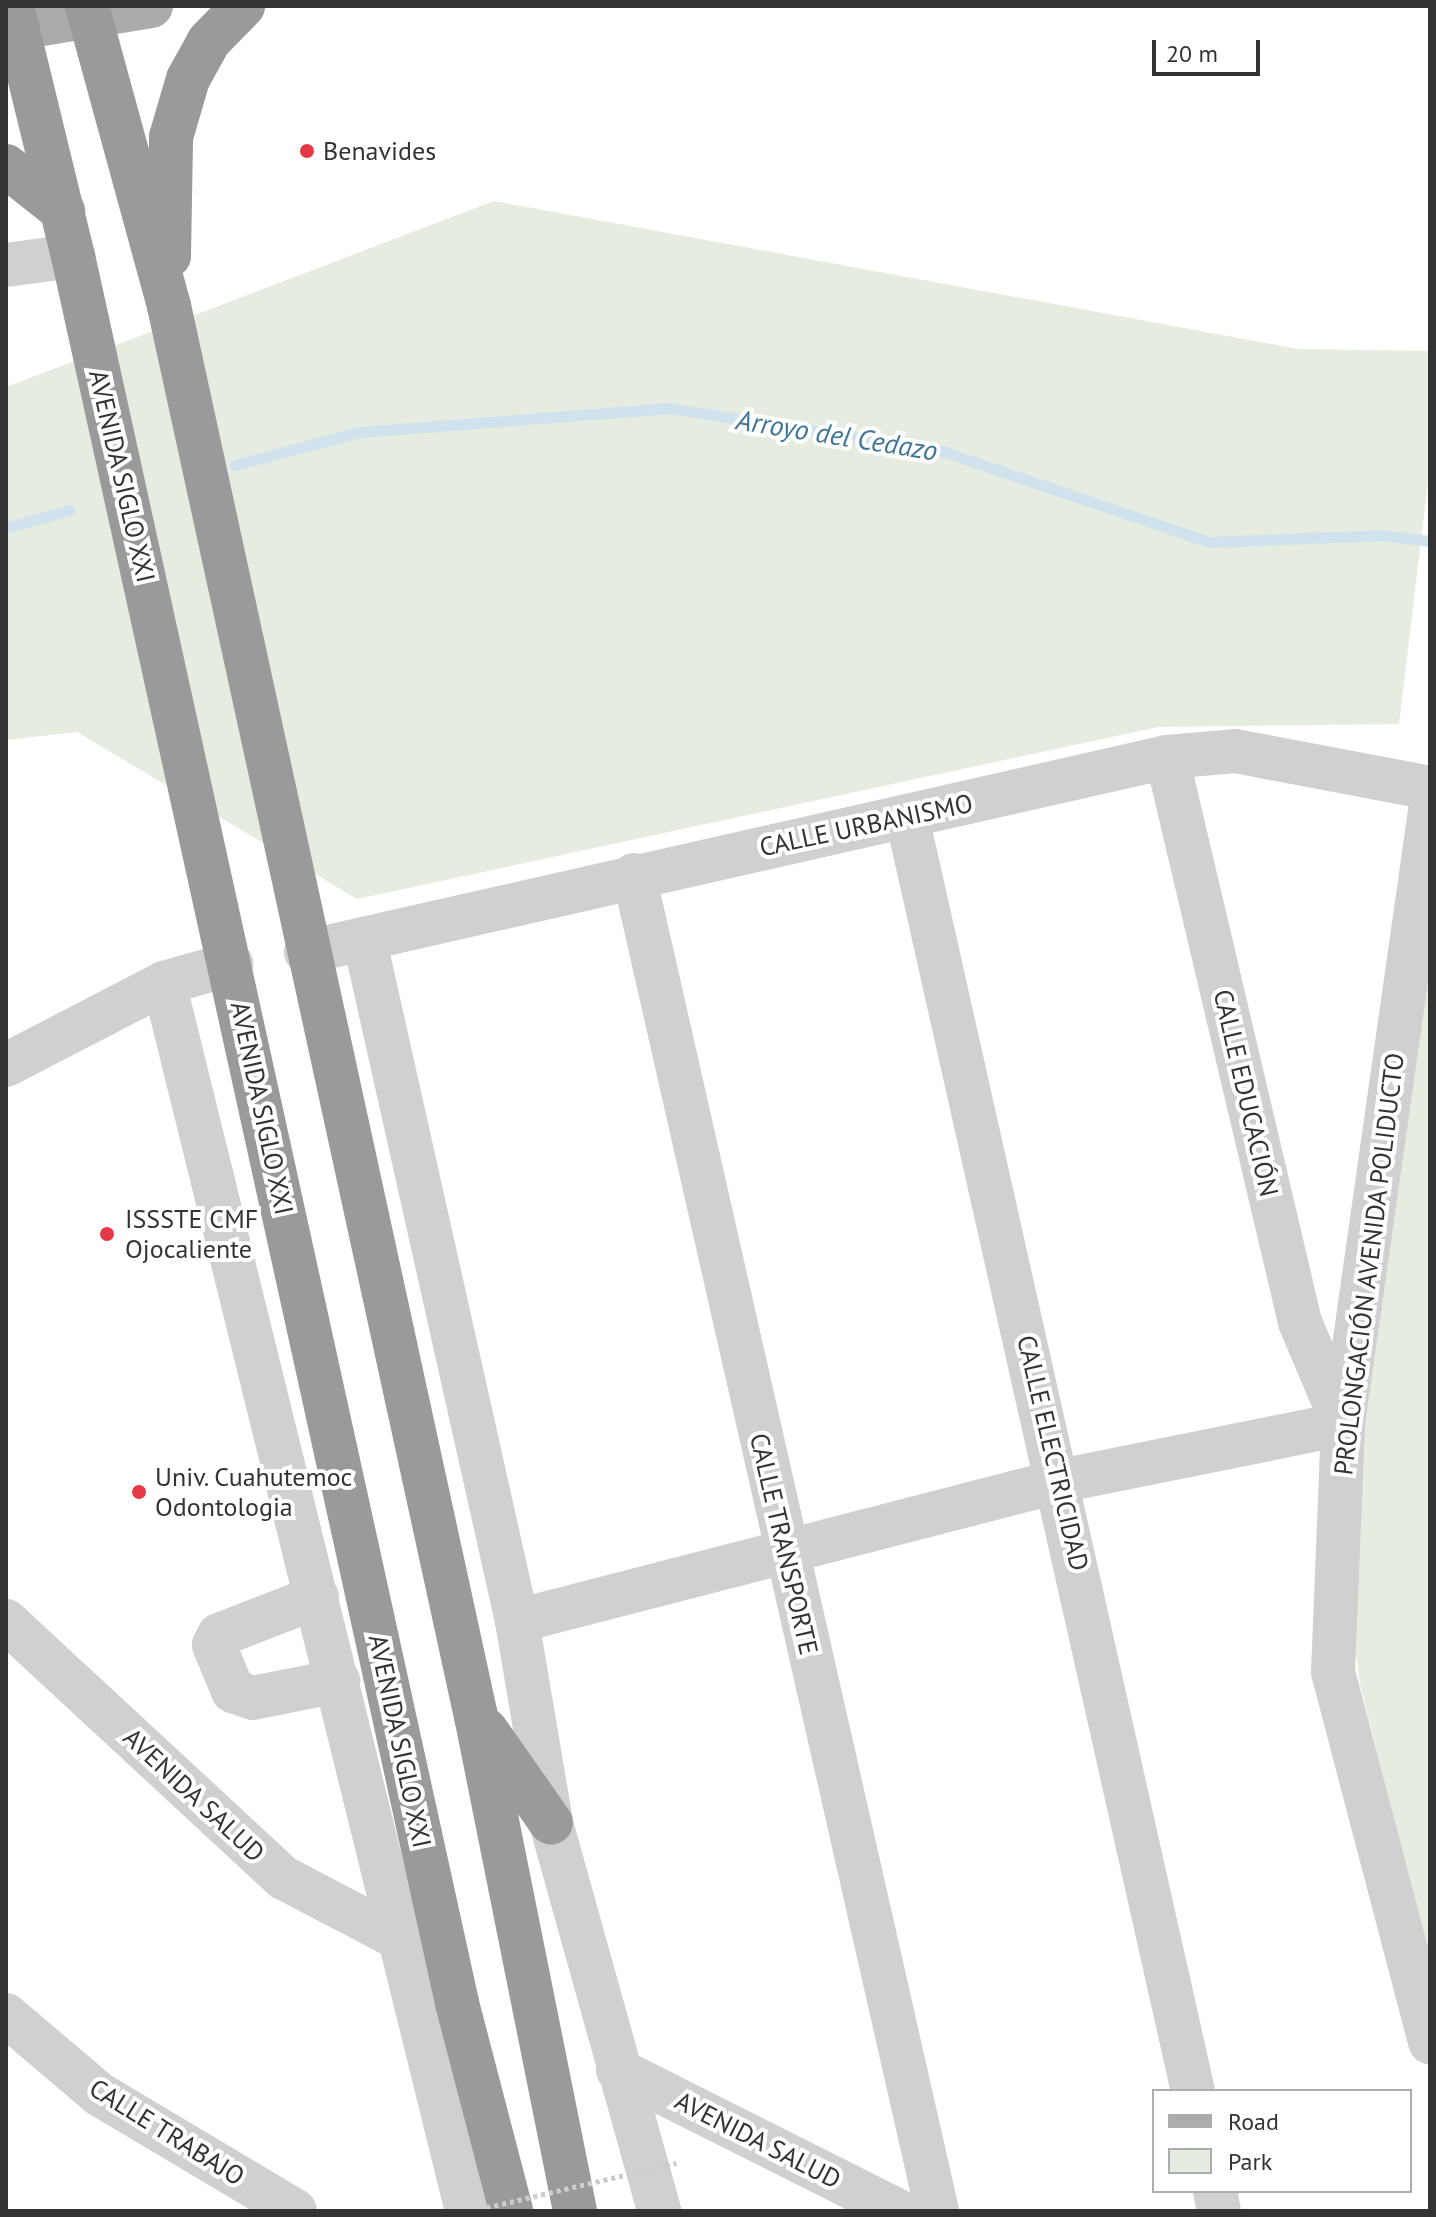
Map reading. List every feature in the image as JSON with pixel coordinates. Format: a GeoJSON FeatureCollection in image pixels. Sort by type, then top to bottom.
{"type":"FeatureCollection","features":[{"type":"Feature","properties":{"kind":"highway"},"geometry":{"type":"LineString","coordinates":[[169,306],[171,137],[188,79],[209,41],[243,6]]}},
{"type":"Feature","properties":{"kind":"highway"},"geometry":{"type":"LineString","coordinates":[[88,11],[169,306],[306,952],[476,1716],[575,2211]]}},
{"type":"Feature","properties":{"kind":"highway","name":"AVENIDA SIGLO XXI"},"geometry":{"type":"LineString","coordinates":[[11,21],[63,211],[457,2003],[511,2211]]}},
{"type":"Feature","properties":{"kind":"highway"},"geometry":{"type":"LineString","coordinates":[[6,166],[63,211]]}},
{"type":"Feature","properties":{"kind":"highway"},"geometry":{"type":"LineString","coordinates":[[476,1716],[551,1823]]}},
{"type":"Feature","properties":{"kind":"highway"},"geometry":{"type":"LineString","coordinates":[[457,2003],[461,2084],[487,2211]]}},
{"type":"Feature","properties":{"kind":"main road"},"geometry":{"type":"LineString","coordinates":[[11,21],[147,6]]}},
{"type":"Feature","properties":{"kind":"street"},"geometry":{"type":"LineString","coordinates":[[6,265],[73,256]]}},
{"type":"Feature","properties":{"kind":"street","name":"CALLE URBANISMO"},"geometry":{"type":"LineString","coordinates":[[306,952],[365,942],[634,875],[1167,757],[1235,751],[1430,788]]}},
{"type":"Feature","properties":{"kind":"street","name":"CALLE EDUCACIÓN"},"geometry":{"type":"LineString","coordinates":[[1167,757],[1300,1322],[1343,1424]]}},
{"type":"Feature","properties":{"kind":"street","name":"PROLONGACIÓN AVENIDA POLIDUCTO"},"geometry":{"type":"LineString","coordinates":[[1430,811],[1343,1424],[1333,1672],[1430,2043]]}},
{"type":"Feature","properties":{"kind":"street","name":"CALLE ELECTRICIDAD"},"geometry":{"type":"LineString","coordinates":[[907,817],[1060,1481],[1193,2089]]}},
{"type":"Feature","properties":{"kind":"street","name":"CALLE TRANSPORTE"},"geometry":{"type":"LineString","coordinates":[[634,875],[937,2211]]}},
{"type":"Feature","properties":{"kind":"street"},"geometry":{"type":"LineString","coordinates":[[365,942],[517,1621],[551,1823],[659,2211]]}},
{"type":"Feature","properties":{"kind":"street"},"geometry":{"type":"LineString","coordinates":[[6,1065],[164,983],[231,964]]}},
{"type":"Feature","properties":{"kind":"street","name":"AVENIDA SIGLO XXI"},"geometry":{"type":"LineString","coordinates":[[164,983],[469,2211]]}},
{"type":"Feature","properties":{"kind":"street"},"geometry":{"type":"LineString","coordinates":[[517,1621],[785,1548],[1060,1481],[1343,1424]]}},
{"type":"Feature","properties":{"kind":"street"},"geometry":{"type":"LineString","coordinates":[[317,1597],[219,1635],[214,1645],[233,1691],[253,1698],[338,1681]]}},
{"type":"Feature","properties":{"kind":"street","name":"AVENIDA SALUD"},"geometry":{"type":"LineString","coordinates":[[6,1621],[284,1878],[402,1940]]}},
{"type":"Feature","properties":{"kind":"street","name":"CALLE TRABAJO"},"geometry":{"type":"LineString","coordinates":[[6,2015],[99,2094],[295,2211]]}},
{"type":"Feature","properties":{"kind":"street","name":"AVENIDA SALUD"},"geometry":{"type":"LineString","coordinates":[[618,2070],[898,2211]]}},
{"type":"Feature","properties":{"kind":"path"},"geometry":{"type":"LineString","coordinates":[[469,2211],[676,2163]]}},
{"type":"Feature","properties":{"kind":"green space"},"geometry":{"type":"Polygon","coordinates":[[[494,201],[1298,349],[1430,351],[1430,465],[1399,724],[1158,727],[357,899],[77,732],[6,740],[6,387],[494,201]]]}},
{"type":"Feature","properties":{"kind":"green space"},"geometry":{"type":"Polygon","coordinates":[[[1430,947],[1430,1963],[1360,1684],[1352,1622],[1365,1387],[1430,947]]]}},
{"type":"Feature","properties":{"kind":"waterway","name":"Arroyo del Cedazo"},"geometry":{"type":"LineString","coordinates":[[235,465],[359,432],[670,408],[942,451],[1210,542],[1381,535],[1430,541]]}},
{"type":"Feature","properties":{"kind":"waterway","name":"Arroyo del Cedazo"},"geometry":{"type":"LineString","coordinates":[[6,528],[69,510]]}},
{"type":"Feature","properties":{"kind":"place","name":"Benavides"},"geometry":{"type":"Point","coordinates":[307,151]}},
{"type":"Feature","properties":{"kind":"place","name":"ISSSTE CMF Ojocaliente"},"geometry":{"type":"Point","coordinates":[107,1234]}},
{"type":"Feature","properties":{"kind":"place","name":"Univ. Cuahutemoc Odontologia"},"geometry":{"type":"Point","coordinates":[139,1492]}}]}
